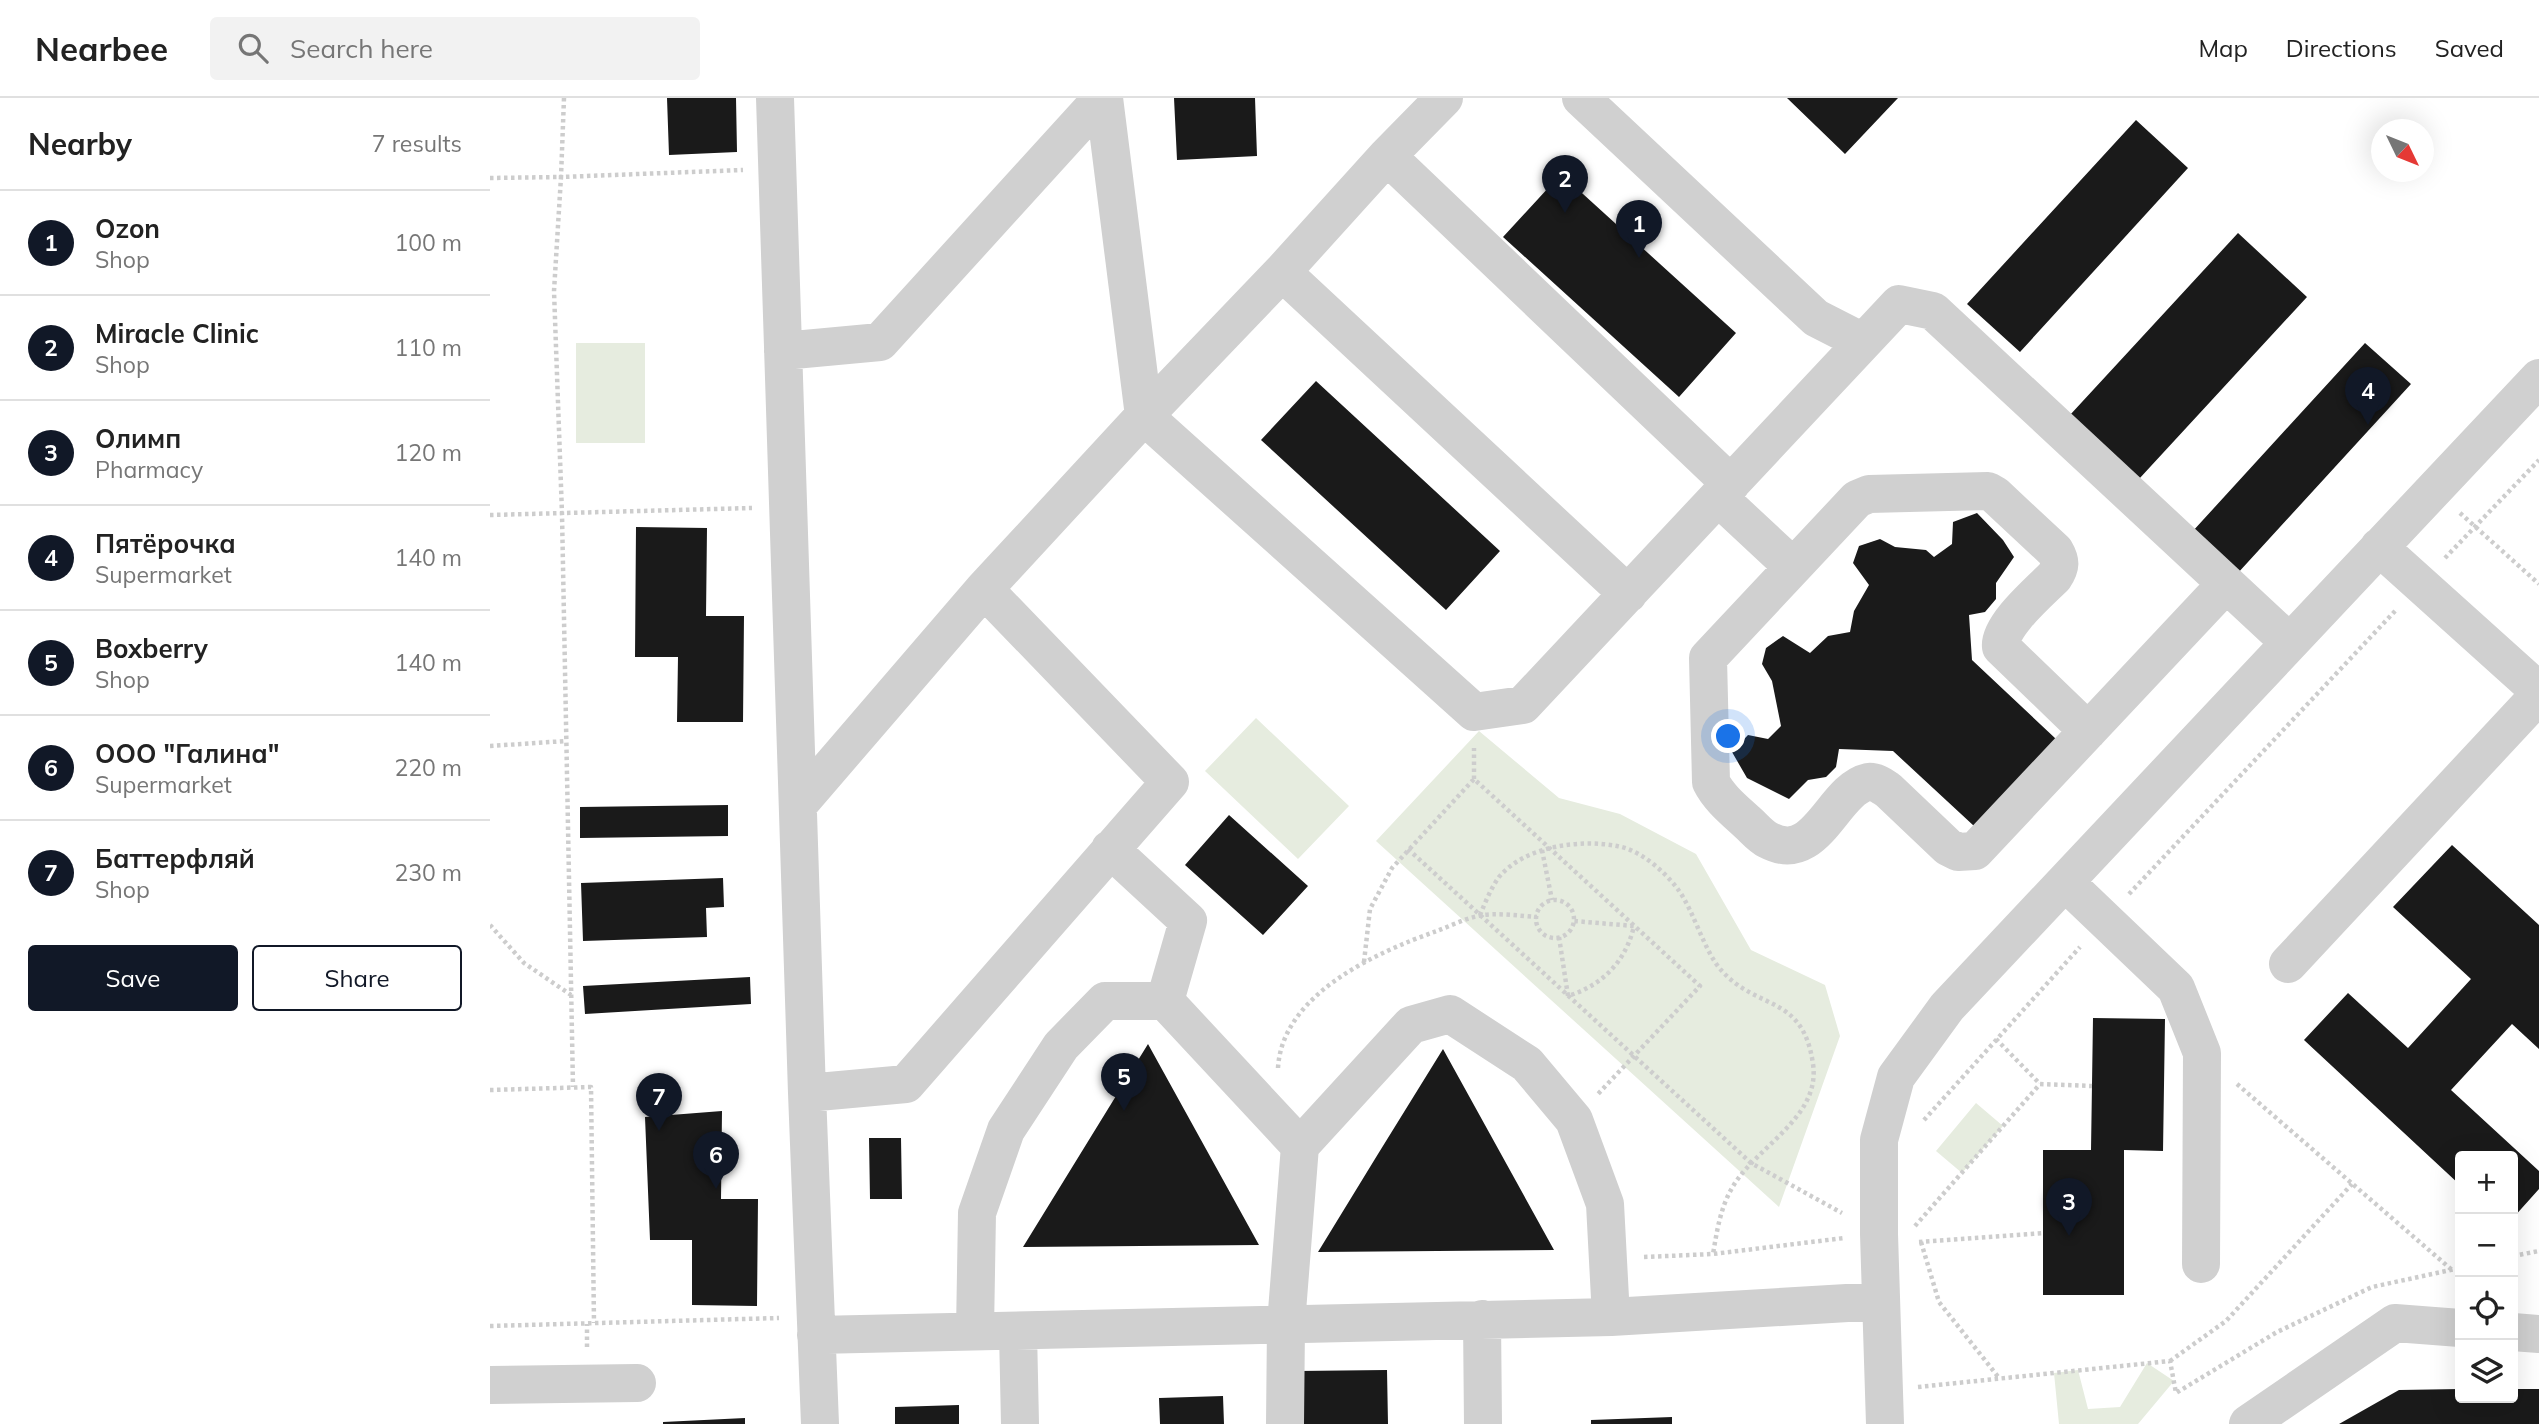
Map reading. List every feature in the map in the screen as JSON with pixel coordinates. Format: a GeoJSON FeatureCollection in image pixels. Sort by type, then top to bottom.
{"type":"FeatureCollection","features":[{"type":"Feature","properties":{"kind":"street"},"geometry":{"type":"LineString","coordinates":[[775,98],[820,1424]]}},
{"type":"Feature","properties":{"kind":"street"},"geometry":{"type":"LineString","coordinates":[[783,351],[880,342],[1103,98]]}},
{"type":"Feature","properties":{"kind":"street"},"geometry":{"type":"LineString","coordinates":[[1103,98],[1143,416],[1474,712],[1523,705],[1899,304],[1933,311],[2289,642]]}},
{"type":"Feature","properties":{"kind":"street"},"geometry":{"type":"LineString","coordinates":[[798,806],[984,589],[1143,416],[1444,98]]}},
{"type":"Feature","properties":{"kind":"street"},"geometry":{"type":"LineString","coordinates":[[1581,98],[1816,318],[1863,342]]}},
{"type":"Feature","properties":{"kind":"street"},"geometry":{"type":"LineString","coordinates":[[1387,156],[1725,491],[1792,566]]}},
{"type":"Feature","properties":{"kind":"street"},"geometry":{"type":"LineString","coordinates":[[1282,272],[1628,594]]}},
{"type":"Feature","properties":{"kind":"street"},"geometry":{"type":"LineString","coordinates":[[1885,1424],[1881,1301],[1900,1236],[1879,1140],[1896,1077],[1947,1007],[2539,378]]}},
{"type":"Feature","properties":{"kind":"street"},"geometry":{"type":"LineString","coordinates":[[2088,731],[2001,647],[2000,639],[2007,627],[2054,577],[2059,569],[2060,559],[2055,551],[1995,495],[1978,491],[1863,496],[1851,504],[1714,649],[1707,666],[1711,782],[1721,797],[1766,839],[1781,845],[1796,844],[1810,837],[1856,788],[1868,782],[1877,783],[1888,790],[1948,847],[1958,852],[1975,851],[2088,731],[2226,583]]}},
{"type":"Feature","properties":{"kind":"street"},"geometry":{"type":"LineString","coordinates":[[2288,964],[2539,693],[2379,547]]}},
{"type":"Feature","properties":{"kind":"street"},"geometry":{"type":"LineString","coordinates":[[807,1093],[906,1084],[1170,782],[984,589]]}},
{"type":"Feature","properties":{"kind":"street"},"geometry":{"type":"LineString","coordinates":[[1110,849],[1188,921],[1166,1001]]}},
{"type":"Feature","properties":{"kind":"street"},"geometry":{"type":"LineString","coordinates":[[2065,882],[2176,988],[2202,1054],[2201,1265]]}},
{"type":"Feature","properties":{"kind":"street"},"geometry":{"type":"LineString","coordinates":[[975,1331],[977,1213],[1006,1130],[1061,1046],[1105,1001],[1166,1001],[1287,1133],[1285,1424]]}},
{"type":"Feature","properties":{"kind":"street"},"geometry":{"type":"LineString","coordinates":[[1287,1133],[1411,1025],[1450,1014],[1527,1064],[1574,1120],[1605,1204],[1611,1317]]}},
{"type":"Feature","properties":{"kind":"street"},"geometry":{"type":"LineString","coordinates":[[816,1326],[1018,1331],[1611,1317],[1881,1301]]}},
{"type":"Feature","properties":{"kind":"street"},"geometry":{"type":"LineString","coordinates":[[1482,1320],[1483,1424]]}},
{"type":"Feature","properties":{"kind":"street"},"geometry":{"type":"LineString","coordinates":[[2248,1424],[2396,1323],[2455,1328]]}},
{"type":"Feature","properties":{"kind":"street"},"geometry":{"type":"LineString","coordinates":[[1018,1331],[1020,1424]]}},
{"type":"Feature","properties":{"kind":"street"},"geometry":{"type":"LineString","coordinates":[[2518,1332],[2539,1334]]}},
{"type":"Feature","properties":{"kind":"street"},"geometry":{"type":"LineString","coordinates":[[490,1385],[637,1383]]}},
{"type":"Feature","properties":{"kind":"path"},"geometry":{"type":"LineString","coordinates":[[564,98],[554,291],[562,514],[573,1087]]}},
{"type":"Feature","properties":{"kind":"path"},"geometry":{"type":"LineString","coordinates":[[490,178],[778,168]]}},
{"type":"Feature","properties":{"kind":"path"},"geometry":{"type":"LineString","coordinates":[[2434,488],[2539,584]]}},
{"type":"Feature","properties":{"kind":"path"},"geometry":{"type":"LineString","coordinates":[[490,515],[788,508]]}},
{"type":"Feature","properties":{"kind":"path"},"geometry":{"type":"LineString","coordinates":[[490,746],[566,741]]}},
{"type":"Feature","properties":{"kind":"path"},"geometry":{"type":"LineString","coordinates":[[1364,962],[1370,909],[1392,868],[1474,779],[1545,849],[1700,986],[1574,1120]]}},
{"type":"Feature","properties":{"kind":"path"},"geometry":{"type":"LineString","coordinates":[[1480,915],[1499,878],[1517,861],[1545,849],[1584,844],[1619,846],[1651,861],[1677,888],[1719,969],[1737,987],[1776,1004],[1793,1016],[1808,1040],[1814,1067],[1809,1098],[1796,1117],[1751,1163],[1732,1187],[1720,1216],[1713,1254]]}},
{"type":"Feature","properties":{"kind":"path"},"geometry":{"type":"LineString","coordinates":[[1408,849],[1751,1163],[1900,1236],[1921,1242],[2043,1233]]}},
{"type":"Feature","properties":{"kind":"path"},"geometry":{"type":"LineString","coordinates":[[1545,849],[1552,901]]}},
{"type":"Feature","properties":{"kind":"path"},"geometry":{"type":"LineString","coordinates":[[1558,900],[1569,905],[1572,910],[1574,922],[1569,932],[1559,937],[1548,936],[1539,928],[1537,916],[1542,906],[1552,901],[1558,900]]}},
{"type":"Feature","properties":{"kind":"path"},"geometry":{"type":"LineString","coordinates":[[1287,1133],[1279,1056],[1293,1022],[1321,991],[1364,962],[1412,940],[1480,915],[1537,916]]}},
{"type":"Feature","properties":{"kind":"path"},"geometry":{"type":"LineString","coordinates":[[1574,922],[1634,926]]}},
{"type":"Feature","properties":{"kind":"path"},"geometry":{"type":"LineString","coordinates":[[490,925],[524,963],[572,996]]}},
{"type":"Feature","properties":{"kind":"path"},"geometry":{"type":"LineString","coordinates":[[1568,996],[1581,992],[1612,972],[1630,941],[1634,926]]}},
{"type":"Feature","properties":{"kind":"path"},"geometry":{"type":"LineString","coordinates":[[1559,937],[1568,996]]}},
{"type":"Feature","properties":{"kind":"path"},"geometry":{"type":"LineString","coordinates":[[1996,1039],[2040,1084],[2092,1086]]}},
{"type":"Feature","properties":{"kind":"path"},"geometry":{"type":"LineString","coordinates":[[2202,1054],[2452,1270]]}},
{"type":"Feature","properties":{"kind":"path"},"geometry":{"type":"LineString","coordinates":[[1608,1259],[1713,1254],[1900,1236],[2040,1084]]}},
{"type":"Feature","properties":{"kind":"path"},"geometry":{"type":"LineString","coordinates":[[490,1090],[591,1087],[594,1323]]}},
{"type":"Feature","properties":{"kind":"path"},"geometry":{"type":"LineString","coordinates":[[1914,1388],[2170,1361],[2226,1321],[2352,1184]]}},
{"type":"Feature","properties":{"kind":"path"},"geometry":{"type":"LineString","coordinates":[[1921,1242],[1939,1302],[1999,1378]]}},
{"type":"Feature","properties":{"kind":"path"},"geometry":{"type":"LineString","coordinates":[[2518,1255],[2539,1251]]}},
{"type":"Feature","properties":{"kind":"path"},"geometry":{"type":"LineString","coordinates":[[2170,1361],[2176,1393],[2277,1332],[2372,1287],[2455,1269]]}},
{"type":"Feature","properties":{"kind":"path"},"geometry":{"type":"LineString","coordinates":[[490,1326],[594,1323],[816,1326]]}},
{"type":"Feature","properties":{"kind":"shaded area"},"geometry":{"type":"Polygon","coordinates":[[[576,343],[645,343],[645,443],[576,443],[576,343]]]}},
{"type":"Feature","properties":{"kind":"shaded area"},"geometry":{"type":"Polygon","coordinates":[[[1256,718],[1349,806],[1298,859],[1205,771],[1256,718]]]}},
{"type":"Feature","properties":{"kind":"shaded area"},"geometry":{"type":"Polygon","coordinates":[[[1479,731],[1559,798],[1620,814],[1696,854],[1751,950],[1825,985],[1840,1036],[1779,1207],[1376,841],[1479,731]]]}},
{"type":"Feature","properties":{"kind":"shaded area"},"geometry":{"type":"Polygon","coordinates":[[[1976,1103],[2003,1126],[1962,1173],[1936,1151],[1976,1103]]]}},
{"type":"Feature","properties":{"kind":"shaded area"},"geometry":{"type":"Polygon","coordinates":[[[2147,1363],[2174,1381],[2138,1424],[2059,1424],[2054,1373],[2078,1370],[2088,1409],[2120,1407],[2147,1363]]]}},
{"type":"Feature","properties":{"kind":"building"},"geometry":{"type":"Polygon","coordinates":[[[667,98],[736,98],[737,152],[669,155],[667,98]]]}},
{"type":"Feature","properties":{"kind":"building"},"geometry":{"type":"Polygon","coordinates":[[[1174,98],[1255,98],[1257,156],[1177,160],[1174,98]]]}},
{"type":"Feature","properties":{"kind":"building"},"geometry":{"type":"Polygon","coordinates":[[[1787,98],[1898,98],[1845,154],[1787,98]]]}},
{"type":"Feature","properties":{"kind":"building"},"geometry":{"type":"Polygon","coordinates":[[[2136,120],[2188,168],[2020,352],[1967,304],[2136,120]]]}},
{"type":"Feature","properties":{"kind":"building"},"geometry":{"type":"Polygon","coordinates":[[[1561,174],[1736,333],[1679,397],[1503,237],[1561,174]]]}},
{"type":"Feature","properties":{"kind":"building"},"geometry":{"type":"Polygon","coordinates":[[[2238,233],[2307,297],[2139,479],[2070,415],[2238,233]]]}},
{"type":"Feature","properties":{"kind":"building"},"geometry":{"type":"Polygon","coordinates":[[[2365,343],[2411,384],[2237,574],[2192,532],[2365,343]]]}},
{"type":"Feature","properties":{"kind":"building"},"geometry":{"type":"Polygon","coordinates":[[[1316,381],[1500,551],[1446,610],[1261,440],[1316,381]]]}},
{"type":"Feature","properties":{"kind":"building"},"geometry":{"type":"Polygon","coordinates":[[[1977,513],[2003,540],[2014,557],[1996,583],[1996,599],[1985,612],[1969,615],[1972,660],[2056,739],[1974,826],[1893,751],[1839,749],[1836,767],[1826,777],[1808,780],[1789,799],[1747,778],[1732,752],[1748,735],[1768,739],[1781,726],[1772,681],[1762,664],[1766,648],[1783,636],[1810,653],[1828,636],[1850,632],[1854,611],[1869,585],[1853,563],[1859,546],[1880,539],[1895,547],[1926,550],[1934,557],[1952,544],[1953,522],[1977,513]]]}},
{"type":"Feature","properties":{"kind":"building"},"geometry":{"type":"Polygon","coordinates":[[[636,527],[707,528],[706,616],[744,616],[743,722],[677,722],[678,657],[635,657],[636,527]]]}},
{"type":"Feature","properties":{"kind":"building"},"geometry":{"type":"Polygon","coordinates":[[[728,805],[728,836],[580,838],[580,807],[728,805]]]}},
{"type":"Feature","properties":{"kind":"building"},"geometry":{"type":"Polygon","coordinates":[[[1229,815],[1308,886],[1263,935],[1185,865],[1229,815]]]}},
{"type":"Feature","properties":{"kind":"building"},"geometry":{"type":"Polygon","coordinates":[[[2452,845],[2539,925],[2539,1049],[2512,1024],[2451,1090],[2517,1151],[2455,1151],[2455,1180],[2304,1040],[2348,993],[2408,1048],[2471,979],[2393,907],[2452,845]]]}},
{"type":"Feature","properties":{"kind":"building"},"geometry":{"type":"Polygon","coordinates":[[[723,878],[724,907],[706,908],[707,937],[583,941],[581,883],[723,878]]]}},
{"type":"Feature","properties":{"kind":"building"},"geometry":{"type":"Polygon","coordinates":[[[750,977],[751,1004],[585,1014],[583,986],[750,977]]]}},
{"type":"Feature","properties":{"kind":"building"},"geometry":{"type":"Polygon","coordinates":[[[2093,1018],[2165,1019],[2163,1151],[2124,1150],[2124,1295],[2043,1295],[2043,1150],[2091,1150],[2093,1018]]]}},
{"type":"Feature","properties":{"kind":"building"},"geometry":{"type":"Polygon","coordinates":[[[1148,1044],[1259,1245],[1023,1247],[1148,1044]]]}},
{"type":"Feature","properties":{"kind":"building"},"geometry":{"type":"Polygon","coordinates":[[[1443,1049],[1554,1250],[1318,1252],[1378,1154],[1443,1049]]]}},
{"type":"Feature","properties":{"kind":"building"},"geometry":{"type":"Polygon","coordinates":[[[722,1111],[721,1199],[758,1199],[757,1306],[692,1305],[692,1240],[650,1240],[645,1117],[722,1111]]]}},
{"type":"Feature","properties":{"kind":"building"},"geometry":{"type":"Polygon","coordinates":[[[869,1138],[901,1138],[902,1199],[870,1199],[869,1138]]]}},
{"type":"Feature","properties":{"kind":"building"},"geometry":{"type":"Polygon","coordinates":[[[2518,1152],[2539,1171],[2539,1189],[2518,1212],[2518,1152]]]}},
{"type":"Feature","properties":{"kind":"building"},"geometry":{"type":"Polygon","coordinates":[[[1387,1370],[1388,1424],[1299,1424],[1298,1371],[1387,1370]]]}},
{"type":"Feature","properties":{"kind":"building"},"geometry":{"type":"Polygon","coordinates":[[[2455,1389],[2455,1403],[2518,1403],[2518,1389],[2539,1389],[2539,1424],[2339,1424],[2399,1390],[2455,1389]]]}},
{"type":"Feature","properties":{"kind":"building"},"geometry":{"type":"Polygon","coordinates":[[[1223,1396],[1224,1424],[1160,1424],[1159,1398],[1223,1396]]]}},
{"type":"Feature","properties":{"kind":"building"},"geometry":{"type":"Polygon","coordinates":[[[959,1405],[959,1424],[895,1424],[895,1407],[959,1405]]]}},
{"type":"Feature","properties":{"kind":"building"},"geometry":{"type":"Polygon","coordinates":[[[1672,1417],[1672,1424],[1591,1424],[1591,1420],[1672,1417]]]}},
{"type":"Feature","properties":{"kind":"building"},"geometry":{"type":"Polygon","coordinates":[[[745,1418],[745,1424],[663,1424],[663,1422],[745,1418]]]}},
{"type":"Feature","properties":{"kind":"place","name":"Miracle Clinic"},"geometry":{"type":"Point","coordinates":[1565,213]}},
{"type":"Feature","properties":{"kind":"place","name":"Ozon"},"geometry":{"type":"Point","coordinates":[1639,258]}},
{"type":"Feature","properties":{"kind":"place","name":"Пятёрочка"},"geometry":{"type":"Point","coordinates":[2368,425]}},
{"type":"Feature","properties":{"kind":"place","name":"Boxberry"},"geometry":{"type":"Point","coordinates":[1124,1111]}},
{"type":"Feature","properties":{"kind":"place","name":"Баттерфляй"},"geometry":{"type":"Point","coordinates":[659,1131]}},
{"type":"Feature","properties":{"kind":"place","name":"ООО \"Галина\""},"geometry":{"type":"Point","coordinates":[716,1189]}},
{"type":"Feature","properties":{"kind":"place","name":"Олимп"},"geometry":{"type":"Point","coordinates":[2069,1236]}}]}
